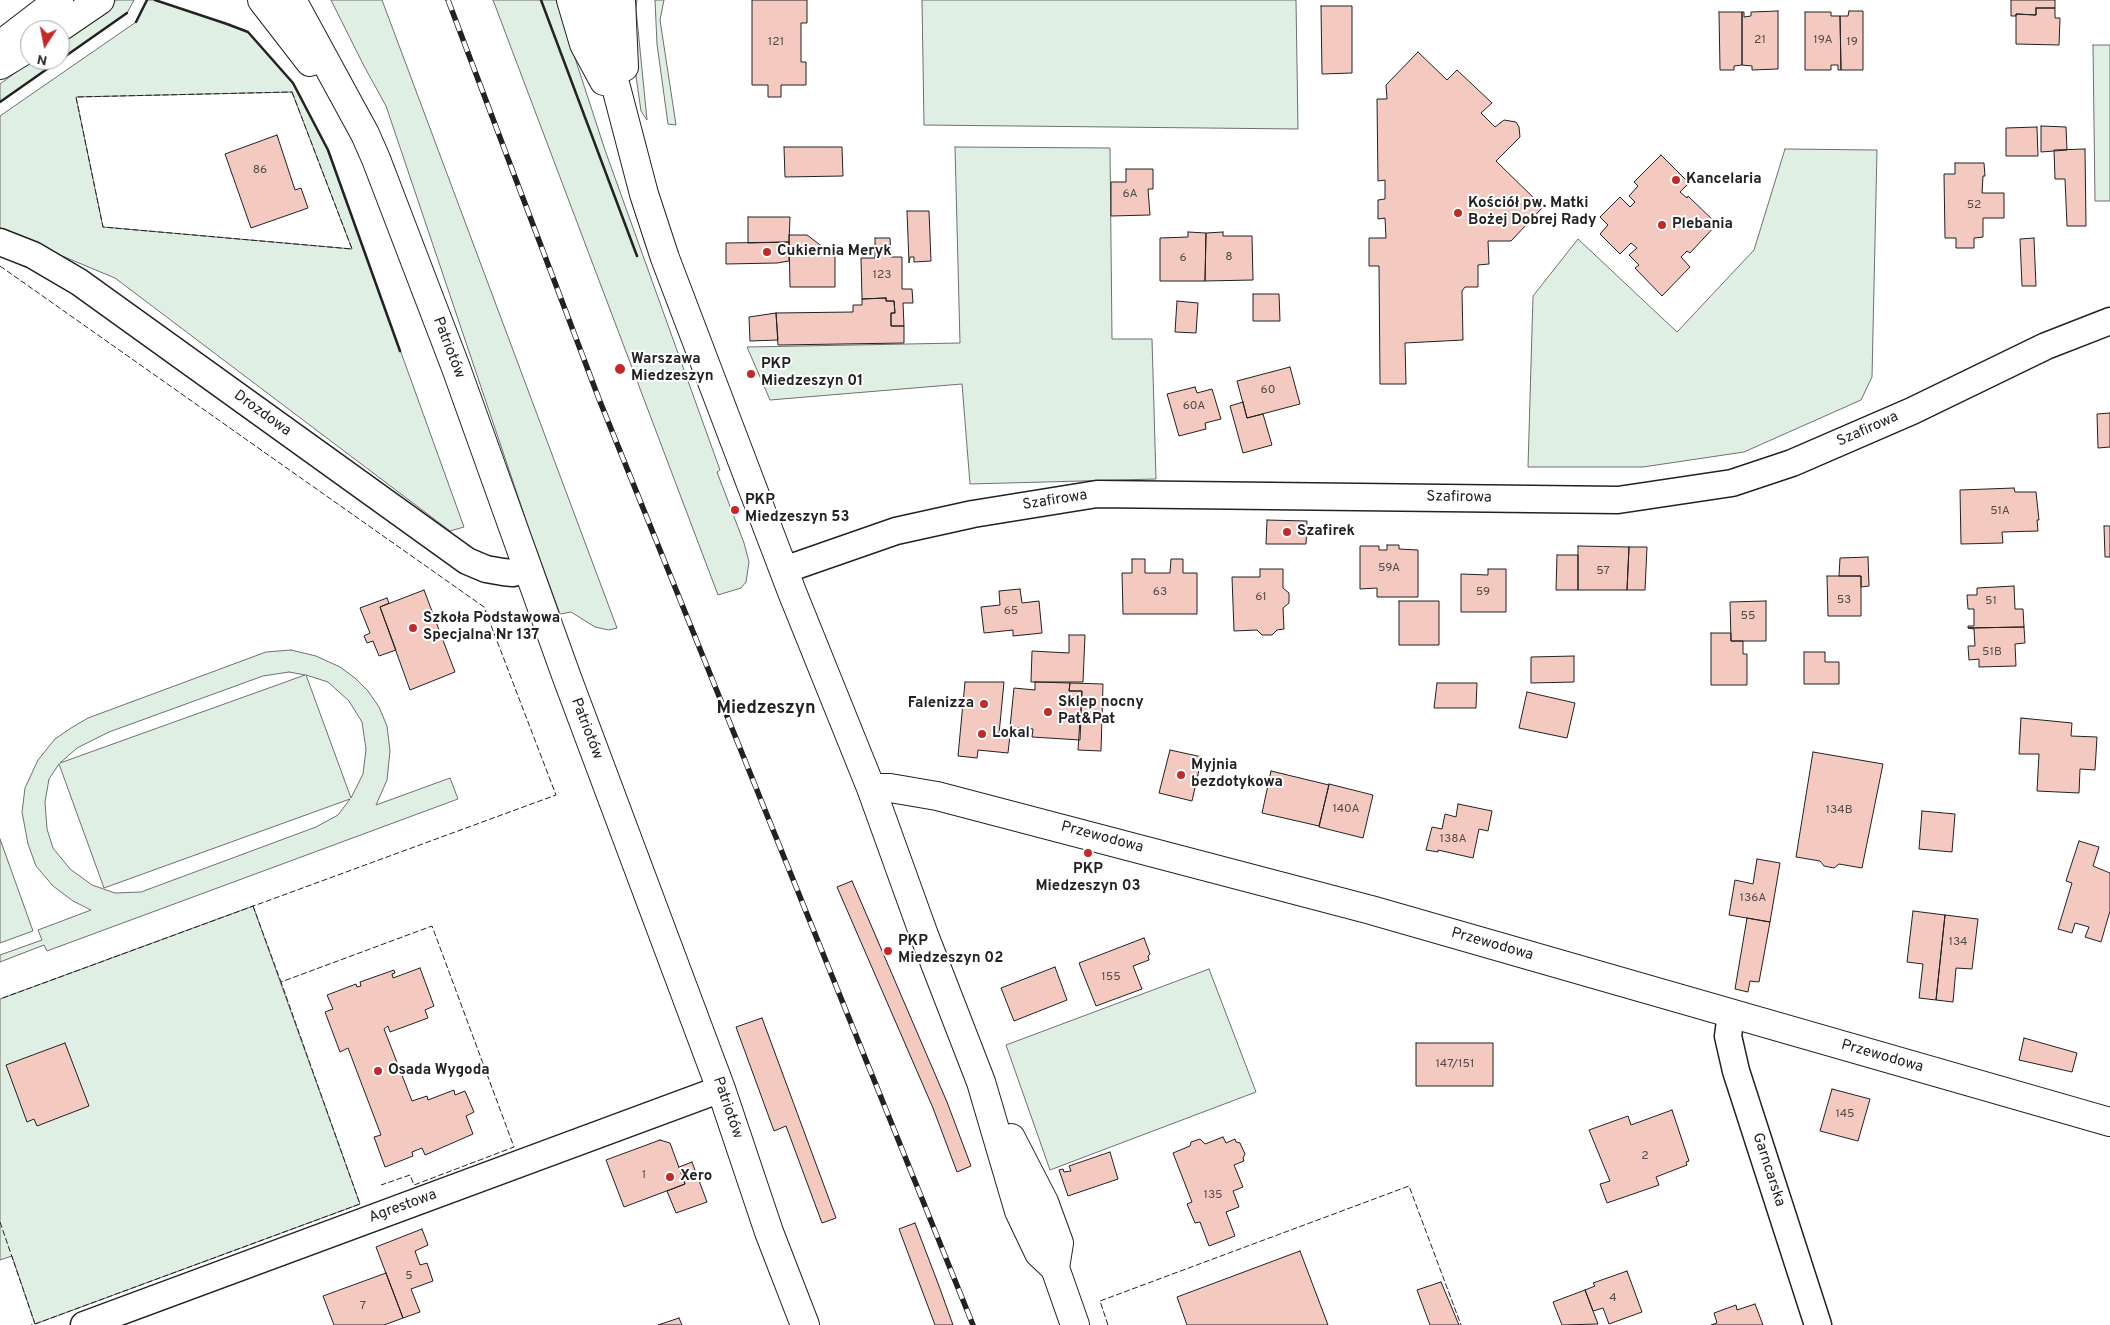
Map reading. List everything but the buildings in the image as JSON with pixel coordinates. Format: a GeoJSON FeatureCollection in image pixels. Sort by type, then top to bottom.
{"type":"FeatureCollection","features":[{"type":"Feature","properties":{"kind":"main road"},"geometry":{"type":"LineString","coordinates":[[0,39],[34,0]]}},
{"type":"Feature","properties":{"kind":"main road"},"geometry":{"type":"LineString","coordinates":[[0,45],[59,0]]}},
{"type":"Feature","properties":{"kind":"main road"},"geometry":{"type":"LineString","coordinates":[[70,20],[100,0]]}},
{"type":"Feature","properties":{"kind":"main road","name":"Patriotów"},"geometry":{"type":"LineString","coordinates":[[262,0],[365,134]]}},
{"type":"Feature","properties":{"kind":"main road","name":"Patriotów"},"geometry":{"type":"LineString","coordinates":[[292,0],[365,134],[456,368],[527,568],[721,1089],[769,1232],[805,1325]]}},
{"type":"Feature","properties":{"kind":"main road"},"geometry":{"type":"LineString","coordinates":[[313,0],[365,134]]}},
{"type":"Feature","properties":{"kind":"main road"},"geometry":{"type":"LineString","coordinates":[[571,0],[584,44],[626,121]]}},
{"type":"Feature","properties":{"kind":"main road"},"geometry":{"type":"LineString","coordinates":[[596,0],[606,48],[644,194],[666,258],[784,570],[871,788],[924,935],[981,1082],[1020,1211],[1039,1253],[1055,1268],[1075,1325]]}},
{"type":"Feature","properties":{"kind":"main road"},"geometry":{"type":"LineString","coordinates":[[621,0],[626,121]]}},
{"type":"Feature","properties":{"kind":"main road"},"geometry":{"type":"LineString","coordinates":[[0,65],[20,53]]}},
{"type":"Feature","properties":{"kind":"main road","name":"Przewodowa"},"geometry":{"type":"LineString","coordinates":[[871,788],[890,788],[920,792],[1015,815],[1371,910],[2110,1122]]}},
{"type":"Feature","properties":{"kind":"street","name":"Drozdowa"},"geometry":{"type":"LineString","coordinates":[[0,242],[33,255],[79,282],[468,561],[486,569],[503,572],[513,573],[527,568]]}},
{"type":"Feature","properties":{"kind":"street","name":"Szafirowa"},"geometry":{"type":"LineString","coordinates":[[784,570],[896,531],[973,514],[1097,494],[1618,500],[1732,483],[1792,463],[1912,411],[2046,346],[2110,321]]}},
{"type":"Feature","properties":{"kind":"street","name":"Garncarska"},"geometry":{"type":"LineString","coordinates":[[1731,1014],[1728,1036],[1736,1071],[1818,1325]]}},
{"type":"Feature","properties":{"kind":"street","name":"Agrestowa"},"geometry":{"type":"LineString","coordinates":[[84,1325],[721,1089]]}},
{"type":"Feature","properties":{"kind":"green space"},"geometry":{"type":"Polygon","coordinates":[[[117,0],[134,0],[127,13],[70,53],[70,33],[117,0]]]}},
{"type":"Feature","properties":{"kind":"green space"},"geometry":{"type":"Polygon","coordinates":[[[147,0],[155,0],[248,32],[293,83],[328,150],[464,527],[450,531],[115,278],[0,230],[0,116],[67,70],[70,70],[70,68],[136,22],[147,0]],[[292,92],[76,97],[103,227],[352,249],[292,92]]]}},
{"type":"Feature","properties":{"kind":"green space"},"geometry":{"type":"Polygon","coordinates":[[[331,0],[382,0],[617,628],[609,630],[595,627],[571,612],[560,614],[528,526],[386,106],[331,0]]]}},
{"type":"Feature","properties":{"kind":"green space"},"geometry":{"type":"Polygon","coordinates":[[[493,0],[556,0],[605,150],[720,470],[717,472],[744,543],[749,562],[746,582],[741,588],[718,595],[493,0]]]}},
{"type":"Feature","properties":{"kind":"green space"},"geometry":{"type":"Polygon","coordinates":[[[632,0],[637,0],[636,9],[647,120],[641,111],[634,62],[632,0]]]}},
{"type":"Feature","properties":{"kind":"green space"},"geometry":{"type":"Polygon","coordinates":[[[655,0],[664,0],[660,20],[676,125],[668,124],[657,44],[655,0]]]}},
{"type":"Feature","properties":{"kind":"green space"},"geometry":{"type":"Polygon","coordinates":[[[922,0],[1296,0],[1298,129],[924,125],[922,0]]]}},
{"type":"Feature","properties":{"kind":"green space"},"geometry":{"type":"Polygon","coordinates":[[[2093,45],[2110,45],[2110,201],[2095,201],[2093,45]]]}},
{"type":"Feature","properties":{"kind":"green space"},"geometry":{"type":"Polygon","coordinates":[[[20,69],[46,70],[0,102],[0,84],[20,69]]]}},
{"type":"Feature","properties":{"kind":"green space"},"geometry":{"type":"Polygon","coordinates":[[[955,147],[1110,148],[1112,339],[1152,339],[1156,479],[970,484],[962,384],[770,400],[747,347],[960,343],[955,147]]]}},
{"type":"Feature","properties":{"kind":"green space"},"geometry":{"type":"Polygon","coordinates":[[[1785,149],[1877,150],[1872,377],[1861,400],[1744,452],[1643,467],[1528,467],[1533,296],[1578,239],[1677,332],[1754,250],[1785,149]]]}},
{"type":"Feature","properties":{"kind":"green space"},"geometry":{"type":"Polygon","coordinates":[[[291,650],[316,656],[340,667],[368,691],[379,707],[387,726],[390,751],[387,780],[376,805],[450,778],[458,799],[47,951],[44,945],[0,962],[0,955],[42,940],[38,930],[91,910],[73,901],[53,886],[36,866],[28,844],[22,812],[25,788],[38,760],[55,739],[88,718],[266,652],[291,650]],[[289,672],[263,676],[109,732],[77,748],[60,763],[305,675],[289,672]],[[306,675],[351,798],[363,774],[366,749],[362,722],[349,701],[328,682],[306,675]],[[59,764],[49,779],[45,802],[47,829],[53,848],[70,869],[92,885],[115,893],[141,892],[316,827],[338,815],[350,799],[104,888],[59,764]]]}},
{"type":"Feature","properties":{"kind":"green space"},"geometry":{"type":"Polygon","coordinates":[[[0,839],[33,931],[0,943],[0,839]]]}},
{"type":"Feature","properties":{"kind":"green space"},"geometry":{"type":"Polygon","coordinates":[[[253,906],[360,1204],[35,1324],[12,1256],[0,1260],[0,999],[253,906]]]}},
{"type":"Feature","properties":{"kind":"green space"},"geometry":{"type":"Polygon","coordinates":[[[1209,969],[1256,1092],[1050,1170],[1006,1045],[1209,969]]]}},
{"type":"Feature","properties":{"kind":"railway"},"geometry":{"type":"LineString","coordinates":[[448,0],[599,399],[973,1325]]}},
{"type":"Feature","properties":{"kind":"fence"},"geometry":{"type":"LineString","coordinates":[[292,92],[352,249],[103,227],[76,97],[292,92]]}},
{"type":"Feature","properties":{"kind":"fence"},"geometry":{"type":"LineString","coordinates":[[0,266],[484,607],[556,795],[0,999]]}},
{"type":"Feature","properties":{"kind":"fence"},"geometry":{"type":"LineString","coordinates":[[253,906],[281,982]]}},
{"type":"Feature","properties":{"kind":"fence"},"geometry":{"type":"LineString","coordinates":[[35,1324],[360,1204],[281,982],[432,926],[514,1147],[414,1185],[410,1175],[381,1185]]}},
{"type":"Feature","properties":{"kind":"fence"},"geometry":{"type":"LineString","coordinates":[[1108,1325],[1100,1301],[1409,1186],[1461,1325]]}},
{"type":"Feature","properties":{"kind":"fence"},"geometry":{"type":"LineString","coordinates":[[0,1222],[35,1324],[31,1325]]}},
{"type":"Feature","properties":{"kind":"wall"},"geometry":{"type":"LineString","coordinates":[[136,22],[147,0]]}},
{"type":"Feature","properties":{"kind":"wall"},"geometry":{"type":"LineString","coordinates":[[155,0],[248,32],[293,83],[328,150],[400,351]]}},
{"type":"Feature","properties":{"kind":"wall"},"geometry":{"type":"LineString","coordinates":[[541,0],[637,256]]}},
{"type":"Feature","properties":{"kind":"wall"},"geometry":{"type":"LineString","coordinates":[[0,102],[127,13]]}},
{"type":"Feature","properties":{"kind":"place","name":"Kancelaria"},"geometry":{"type":"Point","coordinates":[1676,180]}},
{"type":"Feature","properties":{"kind":"place","name":"Kościół pw. Matki Bożej Dobrej Rady"},"geometry":{"type":"Point","coordinates":[1458,213]}},
{"type":"Feature","properties":{"kind":"place","name":"Plebania"},"geometry":{"type":"Point","coordinates":[1662,225]}},
{"type":"Feature","properties":{"kind":"place","name":"Cukiernia Meryk"},"geometry":{"type":"Point","coordinates":[767,252]}},
{"type":"Feature","properties":{"kind":"place","name":"Warszawa Miedzeszyn"},"geometry":{"type":"Point","coordinates":[620,369]}},
{"type":"Feature","properties":{"kind":"place","name":"PKP Miedzeszyn 01"},"geometry":{"type":"Point","coordinates":[751,374]}},
{"type":"Feature","properties":{"kind":"place","name":"PKP Miedzeszyn 53"},"geometry":{"type":"Point","coordinates":[735,510]}},
{"type":"Feature","properties":{"kind":"place","name":"Szafirek"},"geometry":{"type":"Point","coordinates":[1287,532]}},
{"type":"Feature","properties":{"kind":"place","name":"Szkoła Podstawowa Specjalna Nr 137"},"geometry":{"type":"Point","coordinates":[413,628]}},
{"type":"Feature","properties":{"kind":"place","name":"Falenizza"},"geometry":{"type":"Point","coordinates":[984,704]}},
{"type":"Feature","properties":{"kind":"place","name":"Sklep nocny Pat&Pat"},"geometry":{"type":"Point","coordinates":[1048,712]}},
{"type":"Feature","properties":{"kind":"place","name":"Lokal"},"geometry":{"type":"Point","coordinates":[982,734]}},
{"type":"Feature","properties":{"kind":"place","name":"Myjnia bezdotykowa"},"geometry":{"type":"Point","coordinates":[1181,775]}},
{"type":"Feature","properties":{"kind":"place","name":"PKP Miedzeszyn 03"},"geometry":{"type":"Point","coordinates":[1088,853]}},
{"type":"Feature","properties":{"kind":"place","name":"PKP Miedzeszyn 02"},"geometry":{"type":"Point","coordinates":[888,951]}},
{"type":"Feature","properties":{"kind":"place","name":"Osada Wygoda"},"geometry":{"type":"Point","coordinates":[378,1071]}},
{"type":"Feature","properties":{"kind":"place","name":"Xero"},"geometry":{"type":"Point","coordinates":[670,1177]}},
{"type":"Feature","properties":{"kind":"district","name":"Miedzeszyn"},"geometry":{"type":"Point","coordinates":[766,709]}}]}
